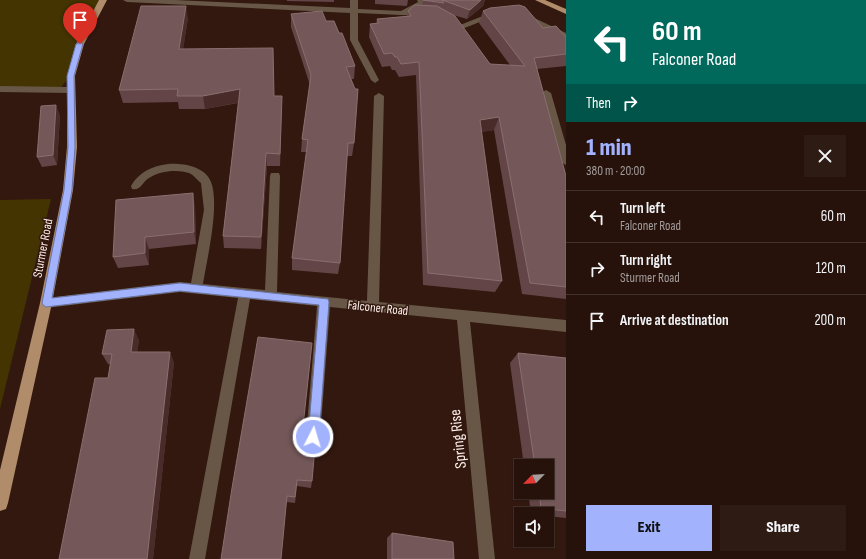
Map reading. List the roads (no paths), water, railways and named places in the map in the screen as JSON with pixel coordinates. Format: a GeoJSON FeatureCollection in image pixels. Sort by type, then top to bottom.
{"type":"FeatureCollection","features":[{"type":"Feature","properties":{"kind":"main road","name":"Sturmer Road"},"geometry":{"type":"LineString","coordinates":[[0,504],[46,303],[68,190],[72,147],[71,76],[80,44],[103,0]]}},
{"type":"Feature","properties":{"kind":"main road"},"geometry":{"type":"LineString","coordinates":[[539,0],[566,12]]}},
{"type":"Feature","properties":{"kind":"street"},"geometry":{"type":"LineString","coordinates":[[127,0],[262,3],[354,11],[429,15]]}},
{"type":"Feature","properties":{"kind":"street"},"geometry":{"type":"LineString","coordinates":[[354,0],[354,40],[375,80]]}},
{"type":"Feature","properties":{"kind":"street"},"geometry":{"type":"LineString","coordinates":[[401,13],[422,3],[422,0]]}},
{"type":"Feature","properties":{"kind":"street"},"geometry":{"type":"LineString","coordinates":[[460,27],[502,13]]}},
{"type":"Feature","properties":{"kind":"street"},"geometry":{"type":"LineString","coordinates":[[518,14],[566,36]]}},
{"type":"Feature","properties":{"kind":"street"},"geometry":{"type":"LineString","coordinates":[[0,89],[71,90]]}},
{"type":"Feature","properties":{"kind":"street"},"geometry":{"type":"LineString","coordinates":[[546,93],[566,162]]}},
{"type":"Feature","properties":{"kind":"street"},"geometry":{"type":"LineString","coordinates":[[373,306],[379,96]]}},
{"type":"Feature","properties":{"kind":"street"},"geometry":{"type":"LineString","coordinates":[[136,186],[138,179],[145,175],[160,169],[176,167],[193,170],[206,182],[209,210],[196,289]]}},
{"type":"Feature","properties":{"kind":"street"},"geometry":{"type":"LineString","coordinates":[[271,296],[275,176]]}},
{"type":"Feature","properties":{"kind":"street","name":"Falconer Road"},"geometry":{"type":"LineString","coordinates":[[46,303],[180,287],[566,326]]}},
{"type":"Feature","properties":{"kind":"street"},"geometry":{"type":"LineString","coordinates":[[197,559],[245,293]]}},
{"type":"Feature","properties":{"kind":"street"},"geometry":{"type":"LineString","coordinates":[[313,437],[324,302]]}},
{"type":"Feature","properties":{"kind":"street","name":"Spring Rise"},"geometry":{"type":"LineString","coordinates":[[463,316],[487,559]]}}]}
